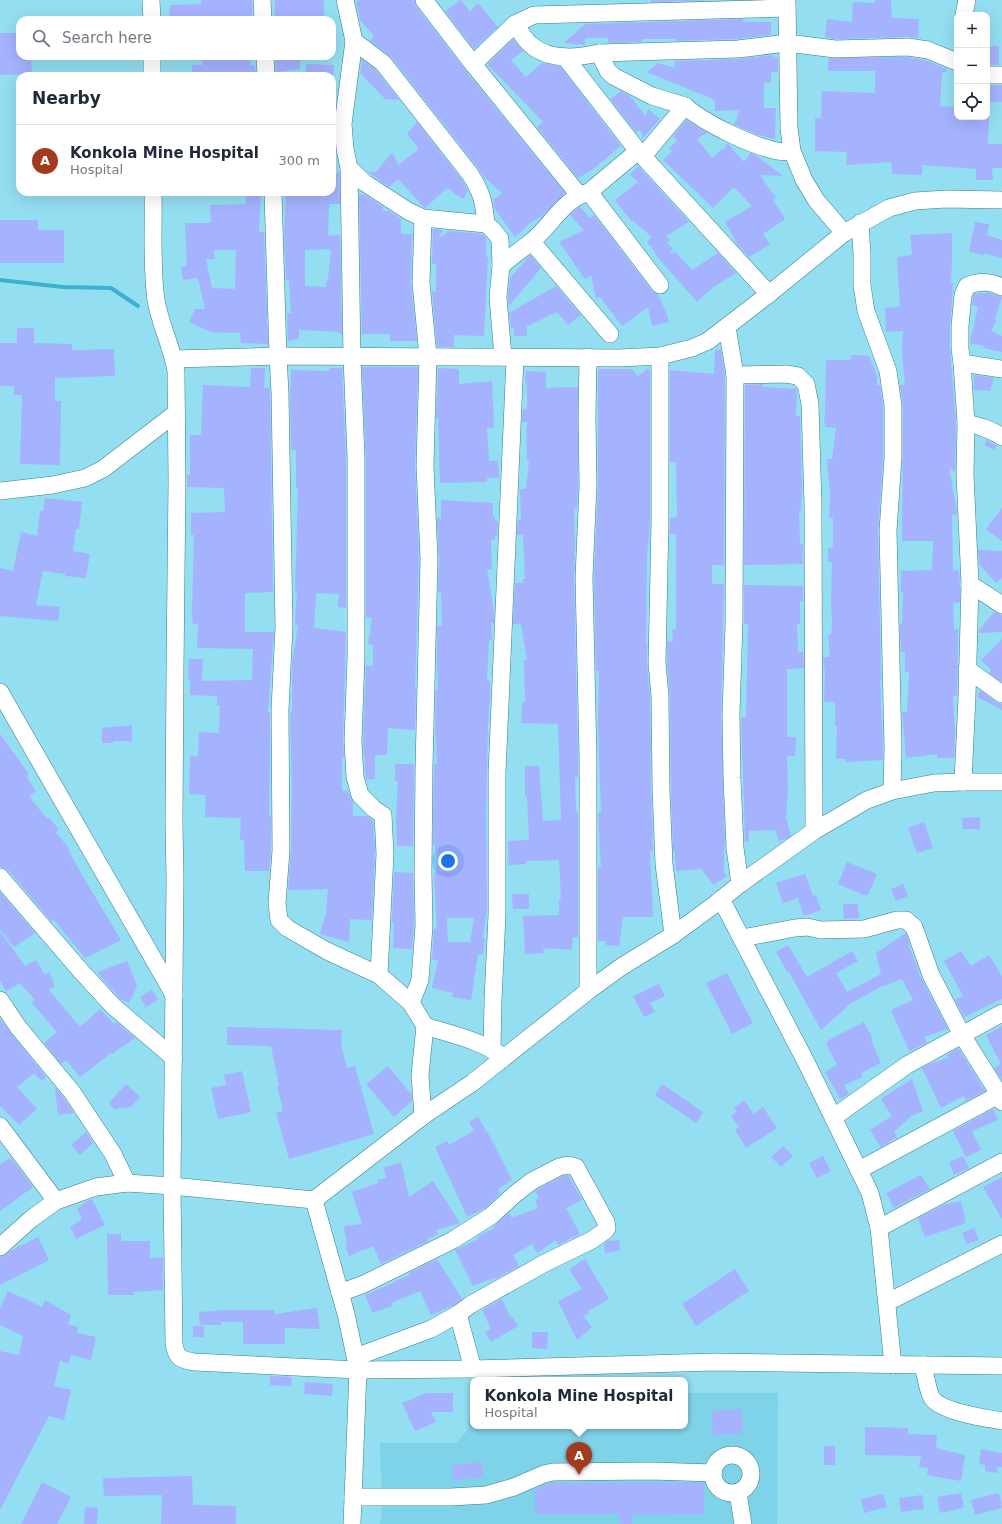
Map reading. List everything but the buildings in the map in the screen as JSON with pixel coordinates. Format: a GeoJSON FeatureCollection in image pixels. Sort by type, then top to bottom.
{"type":"FeatureCollection","features":[{"type":"Feature","properties":{"kind":"street"},"geometry":{"type":"LineString","coordinates":[[151,0],[152,16]]}},
{"type":"Feature","properties":{"kind":"street"},"geometry":{"type":"LineString","coordinates":[[262,0],[263,16]]}},
{"type":"Feature","properties":{"kind":"street"},"geometry":{"type":"LineString","coordinates":[[345,0],[354,41],[343,124],[345,149],[349,168],[352,357],[356,458],[355,777],[360,795],[374,809],[383,815],[385,854],[379,975]]}},
{"type":"Feature","properties":{"kind":"street"},"geometry":{"type":"LineString","coordinates":[[424,0],[473,64],[584,193],[660,285]]}},
{"type":"Feature","properties":{"kind":"street"},"geometry":{"type":"LineString","coordinates":[[965,12],[967,0]]}},
{"type":"Feature","properties":{"kind":"street"},"geometry":{"type":"LineString","coordinates":[[473,64],[515,24],[536,15],[787,4],[789,128],[792,151],[804,180],[816,200],[844,233]]}},
{"type":"Feature","properties":{"kind":"street"},"geometry":{"type":"LineString","coordinates":[[515,24],[530,45],[547,54],[564,57],[580,58],[599,54],[738,49],[787,43],[835,49],[908,47],[928,50],[954,60]]}},
{"type":"Feature","properties":{"kind":"street"},"geometry":{"type":"LineString","coordinates":[[354,41],[383,63],[470,174],[479,188],[484,207],[486,224]]}},
{"type":"Feature","properties":{"kind":"street"},"geometry":{"type":"LineString","coordinates":[[599,54],[608,71],[613,76],[652,96],[685,106],[695,115],[751,143],[778,151],[792,151]]}},
{"type":"Feature","properties":{"kind":"street"},"geometry":{"type":"LineString","coordinates":[[564,57],[640,154],[769,294]]}},
{"type":"Feature","properties":{"kind":"street"},"geometry":{"type":"LineString","coordinates":[[152,60],[152,72]]}},
{"type":"Feature","properties":{"kind":"street"},"geometry":{"type":"LineString","coordinates":[[265,60],[266,72]]}},
{"type":"Feature","properties":{"kind":"street"},"geometry":{"type":"LineString","coordinates":[[990,75],[1002,75]]}},
{"type":"Feature","properties":{"kind":"street"},"geometry":{"type":"LineString","coordinates":[[502,266],[517,252],[532,242],[564,207],[640,154],[685,106]]}},
{"type":"Feature","properties":{"kind":"street"},"geometry":{"type":"LineString","coordinates":[[349,168],[365,183],[408,211],[423,218],[486,224],[500,239],[502,266],[498,297],[509,358],[497,773],[497,915],[493,1000],[498,1054]]}},
{"type":"Feature","properties":{"kind":"street"},"geometry":{"type":"LineString","coordinates":[[154,196],[154,274],[156,301],[174,359],[176,371],[177,481],[174,669],[174,822],[176,879],[172,1186],[174,1344],[176,1354],[182,1359],[194,1362],[357,1363],[473,1368],[715,1362],[1002,1366]]}},
{"type":"Feature","properties":{"kind":"street"},"geometry":{"type":"LineString","coordinates":[[273,196],[280,393],[284,627],[280,710],[280,851],[277,904],[279,920],[286,928],[327,951],[379,975],[411,1003],[425,1026],[420,1075],[422,1116]]}},
{"type":"Feature","properties":{"kind":"street"},"geometry":{"type":"LineString","coordinates":[[174,359],[278,356],[428,356],[509,358],[619,358],[660,356],[692,348],[708,341],[844,233],[889,208],[915,200],[1002,200]]}},
{"type":"Feature","properties":{"kind":"street"},"geometry":{"type":"LineString","coordinates":[[411,1003],[420,980],[424,926],[424,775],[428,559],[425,466],[428,356],[421,283],[423,218]]}},
{"type":"Feature","properties":{"kind":"street"},"geometry":{"type":"LineString","coordinates":[[860,223],[862,285],[866,311],[888,371],[893,406],[893,458],[888,531],[892,679],[892,791]]}},
{"type":"Feature","properties":{"kind":"street"},"geometry":{"type":"LineString","coordinates":[[532,242],[610,334]]}},
{"type":"Feature","properties":{"kind":"street"},"geometry":{"type":"LineString","coordinates":[[963,782],[970,584],[965,474],[966,423],[960,349],[960,326],[963,295],[967,286],[979,282],[995,283],[1002,287]]}},
{"type":"Feature","properties":{"kind":"street"},"geometry":{"type":"LineString","coordinates":[[727,327],[735,375],[732,778],[735,848],[740,884]]}},
{"type":"Feature","properties":{"kind":"street"},"geometry":{"type":"LineString","coordinates":[[660,356],[660,521],[657,663],[660,696],[661,789],[664,864],[673,935]]}},
{"type":"Feature","properties":{"kind":"street"},"geometry":{"type":"LineString","coordinates":[[588,357],[588,485],[584,578],[588,757],[588,991]]}},
{"type":"Feature","properties":{"kind":"street"},"geometry":{"type":"LineString","coordinates":[[962,363],[1002,368]]}},
{"type":"Feature","properties":{"kind":"street"},"geometry":{"type":"LineString","coordinates":[[735,375],[786,374],[798,376],[806,384],[810,404],[813,514],[814,831]]}},
{"type":"Feature","properties":{"kind":"street"},"geometry":{"type":"LineString","coordinates":[[0,491],[53,485],[85,478],[103,469],[176,413]]}},
{"type":"Feature","properties":{"kind":"street"},"geometry":{"type":"LineString","coordinates":[[966,423],[983,426],[1002,437]]}},
{"type":"Feature","properties":{"kind":"street"},"geometry":{"type":"LineString","coordinates":[[970,584],[1002,605]]}},
{"type":"Feature","properties":{"kind":"street"},"geometry":{"type":"LineString","coordinates":[[967,669],[1002,694]]}},
{"type":"Feature","properties":{"kind":"street"},"geometry":{"type":"LineString","coordinates":[[0,692],[174,995]]}},
{"type":"Feature","properties":{"kind":"street"},"geometry":{"type":"LineString","coordinates":[[0,1246],[31,1219],[56,1201],[96,1187],[127,1183],[314,1200],[422,1116],[472,1083],[498,1054],[621,967],[673,935],[740,884],[814,831],[867,800],[892,791],[928,784],[1002,782]]}},
{"type":"Feature","properties":{"kind":"street"},"geometry":{"type":"LineString","coordinates":[[0,877],[113,1006],[174,1058]]}},
{"type":"Feature","properties":{"kind":"street"},"geometry":{"type":"LineString","coordinates":[[721,899],[834,1117],[870,1193],[879,1228],[888,1302],[893,1365]]}},
{"type":"Feature","properties":{"kind":"street"},"geometry":{"type":"LineString","coordinates":[[742,938],[807,927],[821,930],[864,929],[897,920],[906,920],[914,927],[931,975],[962,1034],[1001,1097],[859,1170]]}},
{"type":"Feature","properties":{"kind":"street"},"geometry":{"type":"LineString","coordinates":[[0,1000],[18,1027],[72,1092],[113,1154],[127,1183]]}},
{"type":"Feature","properties":{"kind":"street"},"geometry":{"type":"LineString","coordinates":[[834,1117],[907,1065],[1002,1013]]}},
{"type":"Feature","properties":{"kind":"street"},"geometry":{"type":"LineString","coordinates":[[425,1026],[498,1054]]}},
{"type":"Feature","properties":{"kind":"street"},"geometry":{"type":"LineString","coordinates":[[0,1126],[56,1201]]}},
{"type":"Feature","properties":{"kind":"street"},"geometry":{"type":"LineString","coordinates":[[879,1228],[1002,1162]]}},
{"type":"Feature","properties":{"kind":"street"},"geometry":{"type":"LineString","coordinates":[[340,1293],[364,1284],[453,1240],[491,1216],[532,1181],[559,1167],[568,1165],[576,1168],[608,1228],[592,1240],[545,1263],[470,1305],[458,1314],[431,1329],[357,1363]]}},
{"type":"Feature","properties":{"kind":"street"},"geometry":{"type":"LineString","coordinates":[[314,1200],[340,1293],[357,1363],[352,1524]]}},
{"type":"Feature","properties":{"kind":"street"},"geometry":{"type":"LineString","coordinates":[[888,1302],[1002,1244]]}},
{"type":"Feature","properties":{"kind":"street"},"geometry":{"type":"LineString","coordinates":[[458,1314],[473,1368]]}},
{"type":"Feature","properties":{"kind":"street"},"geometry":{"type":"LineString","coordinates":[[923,1365],[931,1398],[940,1406],[964,1414],[1002,1421]]}},
{"type":"Feature","properties":{"kind":"street"},"geometry":{"type":"LineString","coordinates":[[727,1456],[738,1456],[750,1467],[751,1479],[744,1489],[738,1493],[729,1494],[718,1488],[714,1479],[717,1462],[727,1456]]}},
{"type":"Feature","properties":{"kind":"street"},"geometry":{"type":"LineString","coordinates":[[353,1498],[451,1497],[486,1495],[514,1487],[544,1474],[553,1472],[652,1471],[714,1473]]}},
{"type":"Feature","properties":{"kind":"street"},"geometry":{"type":"LineString","coordinates":[[738,1493],[743,1524]]}},
{"type":"Feature","properties":{"kind":"shaded area"},"geometry":{"type":"Polygon","coordinates":[[[688,1393],[778,1393],[777,1524],[380,1524],[382,1508],[380,1443],[456,1443],[468,1429],[470,1411],[470,1429],[688,1429],[688,1393]]]}},
{"type":"Feature","properties":{"kind":"waterway"},"geometry":{"type":"LineString","coordinates":[[0,280],[63,287],[111,288],[138,306]]}},
{"type":"Feature","properties":{"kind":"place","name":"Konkola Mine Hospital"},"geometry":{"type":"Point","coordinates":[579,1475]}}]}
